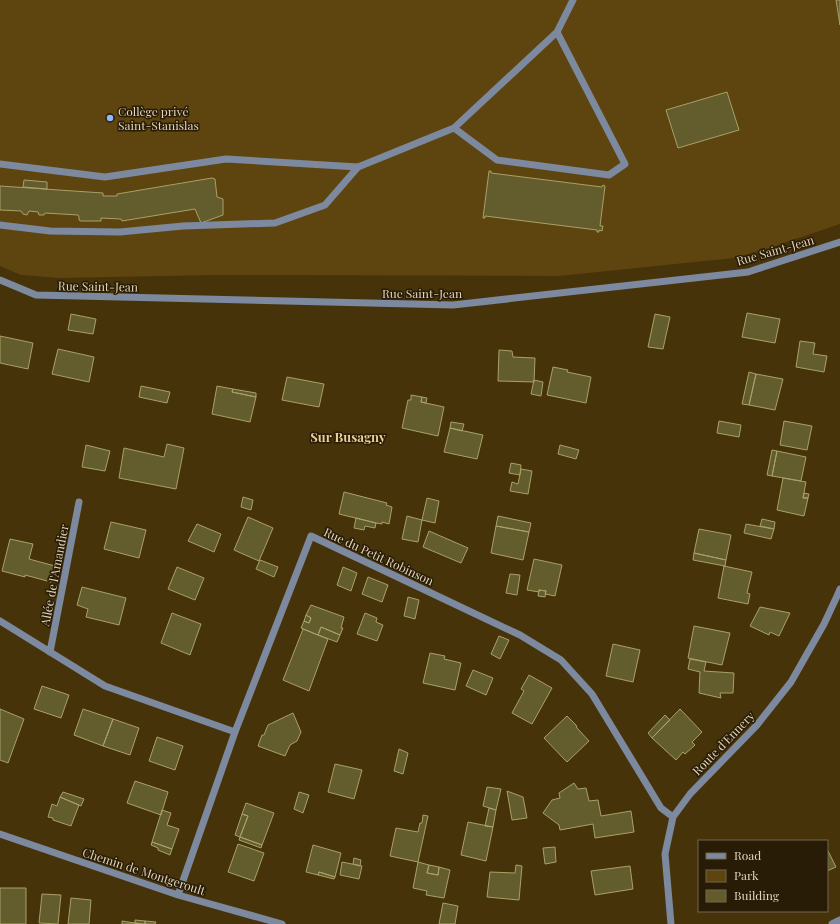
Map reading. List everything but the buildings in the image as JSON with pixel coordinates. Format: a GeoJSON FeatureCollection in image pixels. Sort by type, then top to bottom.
{"type":"FeatureCollection","features":[{"type":"Feature","properties":{"kind":"street"},"geometry":{"type":"LineString","coordinates":[[0,164],[105,177],[226,159],[358,167],[454,128],[557,32],[573,0]]}},
{"type":"Feature","properties":{"kind":"street"},"geometry":{"type":"LineString","coordinates":[[454,128],[497,160],[609,175],[625,164],[557,32]]}},
{"type":"Feature","properties":{"kind":"street"},"geometry":{"type":"LineString","coordinates":[[0,225],[50,230],[120,232],[183,226],[275,223],[325,205],[358,167]]}},
{"type":"Feature","properties":{"kind":"street","name":"Rue Saint-Jean"},"geometry":{"type":"LineString","coordinates":[[0,280],[36,295],[453,305],[748,272],[840,242]]}},
{"type":"Feature","properties":{"kind":"street","name":"Allée de l'Amandier"},"geometry":{"type":"LineString","coordinates":[[50,652],[80,502]]}},
{"type":"Feature","properties":{"kind":"street","name":"Rue du Petit Robinson"},"geometry":{"type":"LineString","coordinates":[[178,895],[235,732],[311,536],[520,635],[561,660],[592,694],[661,808],[673,817]]}},
{"type":"Feature","properties":{"kind":"street","name":"Route d'Ennery"},"geometry":{"type":"LineString","coordinates":[[671,924],[665,854],[673,817],[690,794],[757,725],[791,682],[824,624],[840,589]]}},
{"type":"Feature","properties":{"kind":"street"},"geometry":{"type":"LineString","coordinates":[[0,621],[105,686],[235,732]]}},
{"type":"Feature","properties":{"kind":"street","name":"Chemin de Montgeroult"},"geometry":{"type":"LineString","coordinates":[[0,834],[178,895],[280,924]]}},
{"type":"Feature","properties":{"kind":"street"},"geometry":{"type":"LineString","coordinates":[[832,924],[840,920]]}},
{"type":"Feature","properties":{"kind":"green space"},"geometry":{"type":"Polygon","coordinates":[[[0,0],[840,0],[840,224],[734,258],[559,276],[219,275],[59,278],[21,275],[0,266],[0,0]]]}},
{"type":"Feature","properties":{"kind":"place","name":"Collège privé Saint-Stanislas"},"geometry":{"type":"Point","coordinates":[110,118]}},
{"type":"Feature","properties":{"kind":"district","name":"Sur Busagny"},"geometry":{"type":"Point","coordinates":[348,436]}}]}
